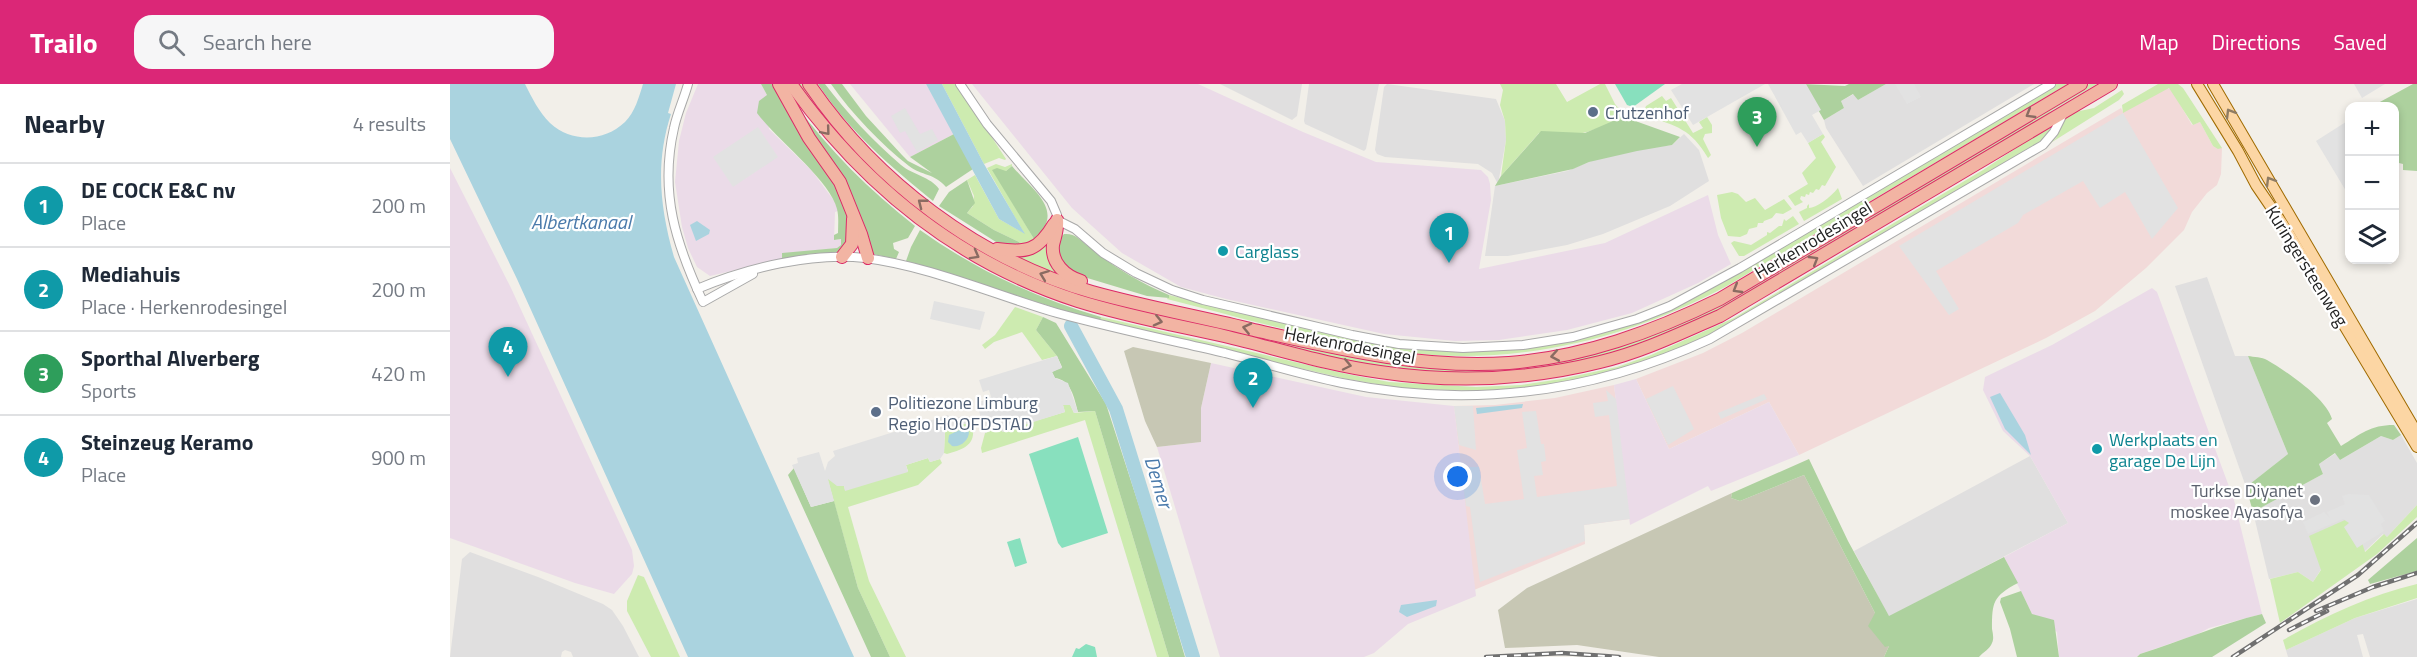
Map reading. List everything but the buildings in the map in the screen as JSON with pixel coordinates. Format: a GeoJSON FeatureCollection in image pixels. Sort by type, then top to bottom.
{"type":"FeatureCollection","features":[{"type":"Feature","properties":{"kind":"highway"},"geometry":{"type":"LineString","coordinates":[[779,84],[809,138],[840,182],[852,209],[868,258]]}},
{"type":"Feature","properties":{"kind":"highway","name":"Herkenrodesingel"},"geometry":{"type":"LineString","coordinates":[[791,84],[829,134],[876,184],[938,232],[972,254],[1015,276],[1079,301],[1335,363],[1378,372],[1468,379],[1512,377],[1601,362],[1651,345],[1711,320],[2111,84]]}},
{"type":"Feature","properties":{"kind":"highway","name":"Herkenrodesingel"},"geometry":{"type":"LineString","coordinates":[[809,84],[848,135],[878,166],[936,214],[987,248],[1015,262],[1069,284],[1181,313],[1356,353],[1411,361],[1462,364],[1509,363],[1555,357],[1601,346],[1678,320],[1720,299],[2080,84]]}},
{"type":"Feature","properties":{"kind":"highway"},"geometry":{"type":"LineString","coordinates":[[842,256],[852,243],[852,209]]}},
{"type":"Feature","properties":{"kind":"highway"},"geometry":{"type":"LineString","coordinates":[[987,248],[1014,252],[1033,248],[1046,237],[1057,220]]}},
{"type":"Feature","properties":{"kind":"highway"},"geometry":{"type":"LineString","coordinates":[[1057,220],[1058,230],[1053,253],[1066,274],[1102,287],[1167,304],[1181,313]]}},
{"type":"Feature","properties":{"kind":"main road","name":"Kuringersteenweg"},"geometry":{"type":"LineString","coordinates":[[2197,84],[2256,185],[2288,232],[2417,447]]}},
{"type":"Feature","properties":{"kind":"main road","name":"Kuringersteenweg"},"geometry":{"type":"LineString","coordinates":[[2213,84],[2417,433]]}},
{"type":"Feature","properties":{"kind":"street"},"geometry":{"type":"LineString","coordinates":[[960,84],[987,124],[1051,201],[1057,220]]}},
{"type":"Feature","properties":{"kind":"street","name":"Herkenrodesingel"},"geometry":{"type":"LineString","coordinates":[[1057,220],[1075,229],[1103,253],[1136,273],[1172,290],[1203,300],[1399,344],[1463,348],[1523,345],[1573,337],[1637,319],[1670,306],[1740,268],[2047,85]]}},
{"type":"Feature","properties":{"kind":"street"},"geometry":{"type":"LineString","coordinates":[[688,86],[673,129],[668,179],[675,233],[697,289]]}},
{"type":"Feature","properties":{"kind":"street","name":"Herkenrodesingel"},"geometry":{"type":"LineString","coordinates":[[764,269],[703,302],[697,289],[739,274],[793,261],[842,256],[868,258],[939,276],[1095,324],[1340,382],[1420,393],[1471,396],[1527,393],[1573,386],[1626,372],[1677,354],[1710,339],[2050,139],[2064,111]]}},
{"type":"Feature","properties":{"kind":"shaded area"},"geometry":{"type":"Polygon","coordinates":[[[698,84],[761,84],[767,95],[769,129],[812,171],[835,202],[838,211],[835,212],[834,240],[841,239],[841,245],[837,248],[782,254],[782,259],[710,276],[697,267],[682,227],[675,182],[679,141],[686,113],[698,84]]]}},
{"type":"Feature","properties":{"kind":"shaded area"},"geometry":{"type":"Polygon","coordinates":[[[850,84],[926,84],[954,134],[910,157],[850,84]]]}},
{"type":"Feature","properties":{"kind":"shaded area"},"geometry":{"type":"Polygon","coordinates":[[[972,84],[1198,84],[1303,132],[1376,162],[1481,170],[1488,177],[1491,200],[1479,269],[1605,243],[1708,195],[1718,235],[1731,264],[1698,283],[1632,313],[1567,330],[1499,340],[1455,341],[1384,334],[1226,299],[1181,287],[1122,253],[1072,208],[972,84]]]}},
{"type":"Feature","properties":{"kind":"shaded area"},"geometry":{"type":"Polygon","coordinates":[[[1220,84],[1302,84],[1297,116],[1292,120],[1220,84]]]}},
{"type":"Feature","properties":{"kind":"shaded area"},"geometry":{"type":"Polygon","coordinates":[[[1309,84],[1379,84],[1364,151],[1305,124],[1309,84]]]}},
{"type":"Feature","properties":{"kind":"shaded area"},"geometry":{"type":"Polygon","coordinates":[[[1387,84],[1496,99],[1505,121],[1506,140],[1498,184],[1492,173],[1478,164],[1385,157],[1377,154],[1375,150],[1384,87],[1387,84]]]}},
{"type":"Feature","properties":{"kind":"shaded area"},"geometry":{"type":"Polygon","coordinates":[[[1682,84],[1765,84],[1693,125],[1671,90],[1682,84]]]}},
{"type":"Feature","properties":{"kind":"shaded area"},"geometry":{"type":"Polygon","coordinates":[[[1768,84],[1806,84],[1821,110],[1812,115],[1823,134],[1808,143],[1801,132],[1796,135],[1768,84]]]}},
{"type":"Feature","properties":{"kind":"shaded area"},"geometry":{"type":"Polygon","coordinates":[[[1886,84],[2034,84],[1863,186],[1826,128],[1824,120],[1844,108],[1841,101],[1854,94],[1858,100],[1886,84]]]}},
{"type":"Feature","properties":{"kind":"shaded area"},"geometry":{"type":"Polygon","coordinates":[[[1895,84],[1914,84],[1921,97],[1907,104],[1895,84]]]}},
{"type":"Feature","properties":{"kind":"shaded area"},"geometry":{"type":"Polygon","coordinates":[[[2354,84],[2385,84],[2362,98],[2354,84]]]}},
{"type":"Feature","properties":{"kind":"shaded area"},"geometry":{"type":"Polygon","coordinates":[[[2166,88],[2171,89],[2192,125],[2200,122],[2213,146],[2222,148],[2221,174],[2217,185],[2207,193],[2192,212],[2184,230],[2146,268],[2095,311],[2046,338],[1799,455],[1769,402],[1669,449],[1636,379],[1703,353],[1742,333],[2121,108],[2123,112],[2166,88]]]}},
{"type":"Feature","properties":{"kind":"shaded area"},"geometry":{"type":"Polygon","coordinates":[[[905,108],[920,134],[932,129],[938,140],[917,152],[905,131],[900,133],[891,116],[905,108]]]}},
{"type":"Feature","properties":{"kind":"shaded area"},"geometry":{"type":"Polygon","coordinates":[[[2123,113],[2178,208],[2152,239],[2125,192],[2100,208],[2083,181],[2023,215],[2018,223],[1936,271],[1959,309],[1949,315],[1899,246],[2123,113]]]}},
{"type":"Feature","properties":{"kind":"shaded area"},"geometry":{"type":"Polygon","coordinates":[[[2345,123],[2345,189],[2316,141],[2345,123]]]}},
{"type":"Feature","properties":{"kind":"shaded area"},"geometry":{"type":"Polygon","coordinates":[[[758,127],[778,157],[733,187],[713,157],[758,127]]]}},
{"type":"Feature","properties":{"kind":"shaded area"},"geometry":{"type":"Polygon","coordinates":[[[1684,134],[1699,150],[1709,181],[1670,206],[1603,234],[1567,245],[1508,256],[1485,256],[1495,186],[1567,171],[1611,153],[1672,145],[1684,134]]]}},
{"type":"Feature","properties":{"kind":"shaded area"},"geometry":{"type":"Polygon","coordinates":[[[450,168],[511,288],[632,550],[634,566],[632,574],[614,594],[575,583],[450,538],[450,168]]]}},
{"type":"Feature","properties":{"kind":"shaded area"},"geometry":{"type":"Polygon","coordinates":[[[2207,277],[2235,356],[2248,356],[2288,454],[2246,487],[2175,286],[2207,277]]]}},
{"type":"Feature","properties":{"kind":"shaded area"},"geometry":{"type":"Polygon","coordinates":[[[2152,288],[2157,292],[2234,500],[2262,614],[2209,628],[2137,657],[2059,657],[2057,632],[2032,614],[2004,557],[2068,523],[2030,456],[2003,431],[1983,390],[1985,377],[2052,345],[2152,288]]]}},
{"type":"Feature","properties":{"kind":"shaded area"},"geometry":{"type":"Polygon","coordinates":[[[934,301],[985,312],[980,330],[930,319],[934,301]]]}},
{"type":"Feature","properties":{"kind":"shaded area"},"geometry":{"type":"Polygon","coordinates":[[[1133,347],[1211,363],[1201,408],[1201,442],[1157,447],[1145,421],[1124,351],[1133,347]]]}},
{"type":"Feature","properties":{"kind":"shaded area"},"geometry":{"type":"Polygon","coordinates":[[[1057,356],[1062,368],[1052,372],[1055,378],[1068,383],[1078,412],[1074,413],[1070,405],[1063,405],[1065,412],[1002,432],[1001,427],[985,433],[977,403],[991,397],[989,390],[983,392],[979,380],[1057,356]]]}},
{"type":"Feature","properties":{"kind":"shaded area"},"geometry":{"type":"Polygon","coordinates":[[[1211,363],[1366,397],[1454,406],[1476,596],[1408,624],[1374,653],[1364,657],[1220,657],[1157,447],[1201,442],[1201,408],[1211,363]]]}},
{"type":"Feature","properties":{"kind":"shaded area"},"geometry":{"type":"Polygon","coordinates":[[[1636,379],[1669,449],[1769,402],[1799,455],[1711,491],[1708,486],[1630,525],[1614,385],[1636,379]]]}},
{"type":"Feature","properties":{"kind":"shaded area"},"geometry":{"type":"Polygon","coordinates":[[[1614,385],[1630,519],[1584,525],[1585,544],[1474,590],[1454,406],[1495,405],[1555,398],[1614,385]]]}},
{"type":"Feature","properties":{"kind":"shaded area"},"geometry":{"type":"Polygon","coordinates":[[[1673,386],[1694,429],[1668,445],[1646,399],[1673,386]]]}},
{"type":"Feature","properties":{"kind":"shaded area"},"geometry":{"type":"Polygon","coordinates":[[[1606,390],[1616,399],[1630,519],[1584,525],[1585,541],[1480,582],[1470,507],[1466,506],[1462,476],[1469,475],[1468,467],[1479,467],[1485,504],[1524,499],[1517,450],[1527,448],[1522,412],[1536,411],[1546,461],[1541,462],[1543,475],[1534,476],[1537,497],[1617,486],[1609,415],[1595,417],[1593,403],[1608,401],[1606,390]]]}},
{"type":"Feature","properties":{"kind":"shaded area"},"geometry":{"type":"Polygon","coordinates":[[[1764,394],[1767,399],[1721,419],[1718,413],[1764,394]]]}},
{"type":"Feature","properties":{"kind":"shaded area"},"geometry":{"type":"Polygon","coordinates":[[[1454,406],[1473,406],[1476,450],[1459,445],[1454,406]]]}},
{"type":"Feature","properties":{"kind":"shaded area"},"geometry":{"type":"Polygon","coordinates":[[[948,415],[951,420],[963,416],[968,424],[945,430],[944,453],[940,459],[930,462],[928,458],[906,465],[908,472],[845,491],[844,486],[837,486],[828,479],[834,501],[811,507],[792,465],[798,463],[797,458],[819,452],[825,471],[828,462],[835,456],[833,451],[948,415]]]}},
{"type":"Feature","properties":{"kind":"shaded area"},"geometry":{"type":"Polygon","coordinates":[[[2401,435],[2417,463],[2417,505],[2387,537],[2383,534],[2364,552],[2354,517],[2313,582],[2298,572],[2269,579],[2253,512],[2323,474],[2319,464],[2336,453],[2340,460],[2381,436],[2393,440],[2401,435]]]}},
{"type":"Feature","properties":{"kind":"shaded area"},"geometry":{"type":"Polygon","coordinates":[[[2030,456],[2068,523],[1889,617],[1854,551],[2030,456]]]}},
{"type":"Feature","properties":{"kind":"shaded area"},"geometry":{"type":"Polygon","coordinates":[[[1804,475],[1875,613],[1889,646],[1884,657],[1659,657],[1577,645],[1505,648],[1498,610],[1527,588],[1732,493],[1731,498],[1740,501],[1804,475]]]}},
{"type":"Feature","properties":{"kind":"shaded area"},"geometry":{"type":"Polygon","coordinates":[[[2369,495],[2385,521],[2381,524],[2384,531],[2357,548],[2344,527],[2349,523],[2343,519],[2308,534],[2303,522],[2324,512],[2330,518],[2327,512],[2345,504],[2342,496],[2369,495]]]}},
{"type":"Feature","properties":{"kind":"shaded area"},"geometry":{"type":"Polygon","coordinates":[[[470,552],[603,604],[612,610],[623,626],[639,657],[573,657],[571,652],[565,650],[561,657],[450,657],[462,559],[470,552]]]}},
{"type":"Feature","properties":{"kind":"shaded area"},"geometry":{"type":"Polygon","coordinates":[[[2417,599],[2417,657],[2370,657],[2363,634],[2357,635],[2363,657],[2288,657],[2286,650],[2355,618],[2417,599]]]}},
{"type":"Feature","properties":{"kind":"green space"},"geometry":{"type":"Polygon","coordinates":[[[761,84],[773,84],[844,194],[848,215],[848,241],[839,252],[782,259],[782,253],[837,248],[841,245],[841,239],[834,240],[834,235],[838,233],[838,212],[824,185],[757,113],[759,101],[767,95],[761,84]]]}},
{"type":"Feature","properties":{"kind":"green space"},"geometry":{"type":"Polygon","coordinates":[[[796,84],[802,84],[846,141],[896,191],[922,211],[1045,281],[1351,357],[1404,365],[1479,370],[1597,353],[1798,257],[2089,84],[2097,84],[2051,111],[2043,120],[1726,306],[1680,329],[1621,351],[1566,365],[1471,375],[1374,367],[1265,342],[1085,298],[997,262],[931,221],[859,161],[796,84]]]}},
{"type":"Feature","properties":{"kind":"green space"},"geometry":{"type":"Polygon","coordinates":[[[818,84],[825,84],[842,106],[901,165],[936,185],[939,189],[933,201],[856,132],[818,84]]]}},
{"type":"Feature","properties":{"kind":"green space"},"geometry":{"type":"Polygon","coordinates":[[[831,84],[842,84],[866,116],[908,161],[932,173],[910,157],[954,134],[973,169],[946,187],[937,179],[914,169],[867,128],[831,84]]]}},
{"type":"Feature","properties":{"kind":"green space"},"geometry":{"type":"Polygon","coordinates":[[[942,84],[957,84],[1005,160],[999,158],[984,164],[942,84]]]}},
{"type":"Feature","properties":{"kind":"green space"},"geometry":{"type":"Polygon","coordinates":[[[1500,84],[1556,84],[1567,102],[1600,84],[1605,84],[1615,104],[1627,118],[1582,133],[1539,133],[1501,176],[1506,140],[1505,121],[1500,105],[1503,90],[1500,84]]]}},
{"type":"Feature","properties":{"kind":"green space"},"geometry":{"type":"Polygon","coordinates":[[[1615,84],[1665,84],[1633,107],[1627,105],[1615,84]]]}},
{"type":"Feature","properties":{"kind":"green space"},"geometry":{"type":"Polygon","coordinates":[[[1803,84],[1845,86],[1849,84],[1886,84],[1858,100],[1853,94],[1841,101],[1844,108],[1824,120],[1803,84]]]}},
{"type":"Feature","properties":{"kind":"green space"},"geometry":{"type":"Polygon","coordinates":[[[2056,84],[2068,84],[1727,286],[1648,322],[1565,346],[1480,356],[1393,351],[1308,335],[1167,299],[1169,295],[1373,343],[1407,348],[1473,351],[1539,346],[1572,340],[1637,322],[1869,196],[2056,84]]]}},
{"type":"Feature","properties":{"kind":"green space"},"geometry":{"type":"Polygon","coordinates":[[[2158,84],[2178,84],[2183,88],[2222,148],[2218,149],[2213,146],[2200,122],[2193,125],[2169,88],[2123,113],[2122,105],[2158,84]]]}},
{"type":"Feature","properties":{"kind":"green space"},"geometry":{"type":"Polygon","coordinates":[[[2417,84],[2417,171],[2403,170],[2403,164],[2399,163],[2399,102],[2380,102],[2417,84]]]}},
{"type":"Feature","properties":{"kind":"green space"},"geometry":{"type":"Polygon","coordinates":[[[2122,90],[2124,94],[2119,100],[2049,144],[2056,138],[2066,117],[2075,112],[2094,108],[2122,90]]]}},
{"type":"Feature","properties":{"kind":"green space"},"geometry":{"type":"Polygon","coordinates":[[[1662,96],[1666,101],[1671,98],[1693,133],[1703,128],[1699,122],[1707,117],[1712,125],[1712,133],[1705,134],[1703,139],[1711,155],[1708,158],[1696,141],[1682,130],[1646,116],[1644,111],[1646,106],[1662,96]]]}},
{"type":"Feature","properties":{"kind":"green space"},"geometry":{"type":"Polygon","coordinates":[[[795,104],[851,169],[915,226],[908,238],[893,243],[894,249],[899,252],[896,259],[873,254],[853,197],[795,104]]]}},
{"type":"Feature","properties":{"kind":"green space"},"geometry":{"type":"Polygon","coordinates":[[[1627,118],[1680,137],[1672,145],[1589,162],[1573,169],[1495,186],[1501,176],[1541,131],[1585,133],[1613,121],[1627,118]]]}},
{"type":"Feature","properties":{"kind":"green space"},"geometry":{"type":"Polygon","coordinates":[[[2054,123],[2049,135],[2035,146],[1743,316],[1691,344],[1660,357],[1588,379],[1517,390],[1400,388],[1347,379],[1100,322],[1101,317],[1389,382],[1476,387],[1521,385],[1561,379],[1617,367],[1651,355],[1734,318],[1983,170],[2054,123]]]}},
{"type":"Feature","properties":{"kind":"green space"},"geometry":{"type":"Polygon","coordinates":[[[1823,134],[1825,137],[1821,142],[1836,167],[1825,186],[1822,185],[1819,190],[1810,192],[1809,195],[1806,194],[1805,197],[1801,196],[1800,199],[1803,202],[1795,206],[1788,196],[1808,184],[1802,173],[1816,158],[1808,143],[1823,134]]]}},
{"type":"Feature","properties":{"kind":"green space"},"geometry":{"type":"Polygon","coordinates":[[[996,164],[1005,167],[1012,164],[1006,171],[993,170],[1034,239],[1029,245],[1020,249],[1019,242],[967,213],[973,206],[974,196],[967,180],[975,175],[999,219],[1024,233],[987,168],[996,164]]]}},
{"type":"Feature","properties":{"kind":"green space"},"geometry":{"type":"Polygon","coordinates":[[[1012,166],[1036,192],[1047,210],[1047,219],[1043,229],[1034,239],[992,170],[997,168],[1006,171],[1012,166]]]}},
{"type":"Feature","properties":{"kind":"green space"},"geometry":{"type":"Polygon","coordinates":[[[967,180],[975,203],[967,213],[1019,242],[1021,246],[1004,247],[939,206],[949,192],[967,180]]]}},
{"type":"Feature","properties":{"kind":"green space"},"geometry":{"type":"Polygon","coordinates":[[[1838,188],[1842,199],[1804,221],[1799,212],[1807,208],[1809,204],[1809,208],[1812,208],[1819,204],[1838,188]]]}},
{"type":"Feature","properties":{"kind":"green space"},"geometry":{"type":"Polygon","coordinates":[[[1732,192],[1738,194],[1746,202],[1755,198],[1765,210],[1784,199],[1792,209],[1783,214],[1776,213],[1772,218],[1758,223],[1757,227],[1749,229],[1747,234],[1740,237],[1728,236],[1721,218],[1717,195],[1732,192]]]}},
{"type":"Feature","properties":{"kind":"green space"},"geometry":{"type":"Polygon","coordinates":[[[1793,216],[1799,224],[1744,256],[1739,256],[1731,243],[1734,241],[1751,245],[1767,235],[1767,232],[1770,233],[1782,226],[1784,219],[1786,221],[1793,216]]]}},
{"type":"Feature","properties":{"kind":"green space"},"geometry":{"type":"Polygon","coordinates":[[[920,230],[985,270],[1030,292],[1101,317],[1100,322],[906,261],[920,230]]]}},
{"type":"Feature","properties":{"kind":"green space"},"geometry":{"type":"Polygon","coordinates":[[[1064,234],[1077,237],[1117,267],[1169,295],[1169,298],[1147,296],[1074,274],[1065,267],[1059,254],[1059,239],[1064,234]]]}},
{"type":"Feature","properties":{"kind":"green space"},"geometry":{"type":"Polygon","coordinates":[[[1047,240],[1066,279],[1011,255],[1047,240]]]}},
{"type":"Feature","properties":{"kind":"green space"},"geometry":{"type":"Polygon","coordinates":[[[1015,307],[1043,317],[1036,330],[1057,356],[1042,360],[1022,332],[994,342],[985,349],[982,345],[995,335],[1015,307]]]}},
{"type":"Feature","properties":{"kind":"green space"},"geometry":{"type":"Polygon","coordinates":[[[1043,317],[1056,323],[1106,404],[1185,657],[1169,657],[1095,411],[1078,412],[1068,386],[1065,382],[1055,378],[1052,372],[1062,367],[1057,356],[1036,330],[1043,317]]]}},
{"type":"Feature","properties":{"kind":"green space"},"geometry":{"type":"Polygon","coordinates":[[[2248,356],[2267,360],[2314,394],[2328,411],[2332,419],[2327,423],[2341,446],[2366,431],[2378,427],[2394,425],[2401,435],[2393,440],[2381,436],[2340,460],[2335,453],[2319,464],[2323,474],[2253,512],[2246,487],[2288,454],[2248,356]]]}},
{"type":"Feature","properties":{"kind":"green space"},"geometry":{"type":"Polygon","coordinates":[[[1070,404],[1074,413],[1095,411],[1169,657],[1157,657],[1085,420],[982,453],[985,433],[1001,427],[1002,431],[1065,412],[1063,405],[1070,404]]]}},
{"type":"Feature","properties":{"kind":"green space"},"geometry":{"type":"Polygon","coordinates":[[[968,424],[973,429],[972,440],[966,447],[944,453],[945,430],[968,424]]]}},
{"type":"Feature","properties":{"kind":"green space"},"geometry":{"type":"Polygon","coordinates":[[[1078,437],[1108,533],[1062,548],[1058,543],[1029,454],[1078,437]]]}},
{"type":"Feature","properties":{"kind":"green space"},"geometry":{"type":"Polygon","coordinates":[[[928,458],[930,462],[940,459],[942,463],[918,485],[848,507],[869,581],[906,657],[890,657],[858,588],[827,477],[844,486],[845,490],[908,471],[906,465],[928,458]]]}},
{"type":"Feature","properties":{"kind":"green space"},"geometry":{"type":"Polygon","coordinates":[[[1809,459],[1848,541],[1889,616],[2004,557],[2018,583],[2003,592],[1996,601],[1993,612],[1993,641],[1990,647],[1979,657],[1884,657],[1889,646],[1885,647],[1868,626],[1875,613],[1804,475],[1740,501],[1731,498],[1732,493],[1809,459]]]}},
{"type":"Feature","properties":{"kind":"green space"},"geometry":{"type":"Polygon","coordinates":[[[794,468],[811,507],[834,501],[858,588],[890,657],[871,657],[788,475],[794,468]]]}},
{"type":"Feature","properties":{"kind":"green space"},"geometry":{"type":"Polygon","coordinates":[[[2417,505],[2417,517],[2377,554],[2280,623],[2270,579],[2298,572],[2313,582],[2321,570],[2309,536],[2354,516],[2365,552],[2384,534],[2387,537],[2417,505]]]}},
{"type":"Feature","properties":{"kind":"green space"},"geometry":{"type":"Polygon","coordinates":[[[1020,538],[1027,563],[1015,567],[1007,542],[1020,538]]]}},
{"type":"Feature","properties":{"kind":"green space"},"geometry":{"type":"Polygon","coordinates":[[[2417,538],[2417,571],[2370,584],[2368,580],[2417,538]]]}},
{"type":"Feature","properties":{"kind":"green space"},"geometry":{"type":"Polygon","coordinates":[[[638,575],[644,577],[680,657],[651,657],[627,611],[627,601],[638,575]]]}},
{"type":"Feature","properties":{"kind":"green space"},"geometry":{"type":"Polygon","coordinates":[[[2417,584],[2417,598],[2355,618],[2286,650],[2283,640],[2315,623],[2365,600],[2417,584]]]}},
{"type":"Feature","properties":{"kind":"green space"},"geometry":{"type":"Polygon","coordinates":[[[2021,591],[2032,614],[2054,620],[2059,657],[2017,657],[2000,602],[2001,598],[2021,591]]]}},
{"type":"Feature","properties":{"kind":"green space"},"geometry":{"type":"Polygon","coordinates":[[[2262,614],[2266,623],[2212,657],[2137,657],[2140,654],[2262,614]]]}},
{"type":"Feature","properties":{"kind":"green space"},"geometry":{"type":"Polygon","coordinates":[[[1086,644],[1095,647],[1097,657],[1072,657],[1076,648],[1079,649],[1086,644]]]}},
{"type":"Feature","properties":{"kind":"water","name":"Albertkanaal"},"geometry":{"type":"Polygon","coordinates":[[[450,84],[525,84],[539,110],[550,123],[568,134],[588,138],[608,133],[625,122],[634,109],[643,84],[676,84],[668,113],[671,114],[661,168],[665,221],[674,257],[854,657],[688,657],[517,279],[450,139],[450,84]]]}},
{"type":"Feature","properties":{"kind":"water"},"geometry":{"type":"Polygon","coordinates":[[[926,84],[942,84],[984,164],[1025,234],[999,219],[926,84]]]}},
{"type":"Feature","properties":{"kind":"water"},"geometry":{"type":"Polygon","coordinates":[[[697,221],[710,230],[709,234],[696,241],[690,225],[697,221]]]}},
{"type":"Feature","properties":{"kind":"water"},"geometry":{"type":"Polygon","coordinates":[[[2000,393],[2025,435],[2031,455],[2005,429],[1990,397],[2000,393]]]}},
{"type":"Feature","properties":{"kind":"water"},"geometry":{"type":"Polygon","coordinates":[[[1523,404],[1522,408],[1477,414],[1476,408],[1523,404]]]}},
{"type":"Feature","properties":{"kind":"water"},"geometry":{"type":"Polygon","coordinates":[[[962,429],[969,432],[966,440],[961,445],[952,446],[948,442],[949,435],[962,429]]]}},
{"type":"Feature","properties":{"kind":"water"},"geometry":{"type":"Polygon","coordinates":[[[1437,600],[1436,606],[1407,617],[1399,612],[1401,605],[1437,600]]]}},
{"type":"Feature","properties":{"kind":"waterway","name":"Demer"},"geometry":{"type":"LineString","coordinates":[[1071,326],[1116,409],[1193,657]]}},
{"type":"Feature","properties":{"kind":"railway"},"geometry":{"type":"LineString","coordinates":[[2233,657],[2358,575],[2417,523]]}},
{"type":"Feature","properties":{"kind":"railway"},"geometry":{"type":"LineString","coordinates":[[2316,611],[2373,587],[2417,573]]}},
{"type":"Feature","properties":{"kind":"railway"},"geometry":{"type":"LineString","coordinates":[[2289,630],[2327,611]]}},
{"type":"Feature","properties":{"kind":"railway"},"geometry":{"type":"LineString","coordinates":[[1486,657],[1562,653],[1619,657]]}},
{"type":"Feature","properties":{"kind":"place","name":"Crutzenhof"},"geometry":{"type":"Point","coordinates":[1593,112]}},
{"type":"Feature","properties":{"kind":"place","name":"Sporthal Alverberg"},"geometry":{"type":"Point","coordinates":[1757,147]}},
{"type":"Feature","properties":{"kind":"place","name":"Carglass"},"geometry":{"type":"Point","coordinates":[1223,251]}},
{"type":"Feature","properties":{"kind":"place","name":"DE COCK E&C nv"},"geometry":{"type":"Point","coordinates":[1449,263]}},
{"type":"Feature","properties":{"kind":"place","name":"Steinzeug Keramo"},"geometry":{"type":"Point","coordinates":[508,377]}},
{"type":"Feature","properties":{"kind":"place","name":"Mediahuis"},"geometry":{"type":"Point","coordinates":[1253,408]}},
{"type":"Feature","properties":{"kind":"place","name":"Politiezone Limburg Regio HOOFDSTAD"},"geometry":{"type":"Point","coordinates":[876,412]}},
{"type":"Feature","properties":{"kind":"place","name":"Werkplaats en garage De Lijn"},"geometry":{"type":"Point","coordinates":[2097,449]}},
{"type":"Feature","properties":{"kind":"place","name":"Turkse Diyanet moskee Ayasofya"},"geometry":{"type":"Point","coordinates":[2315,500]}}]}
